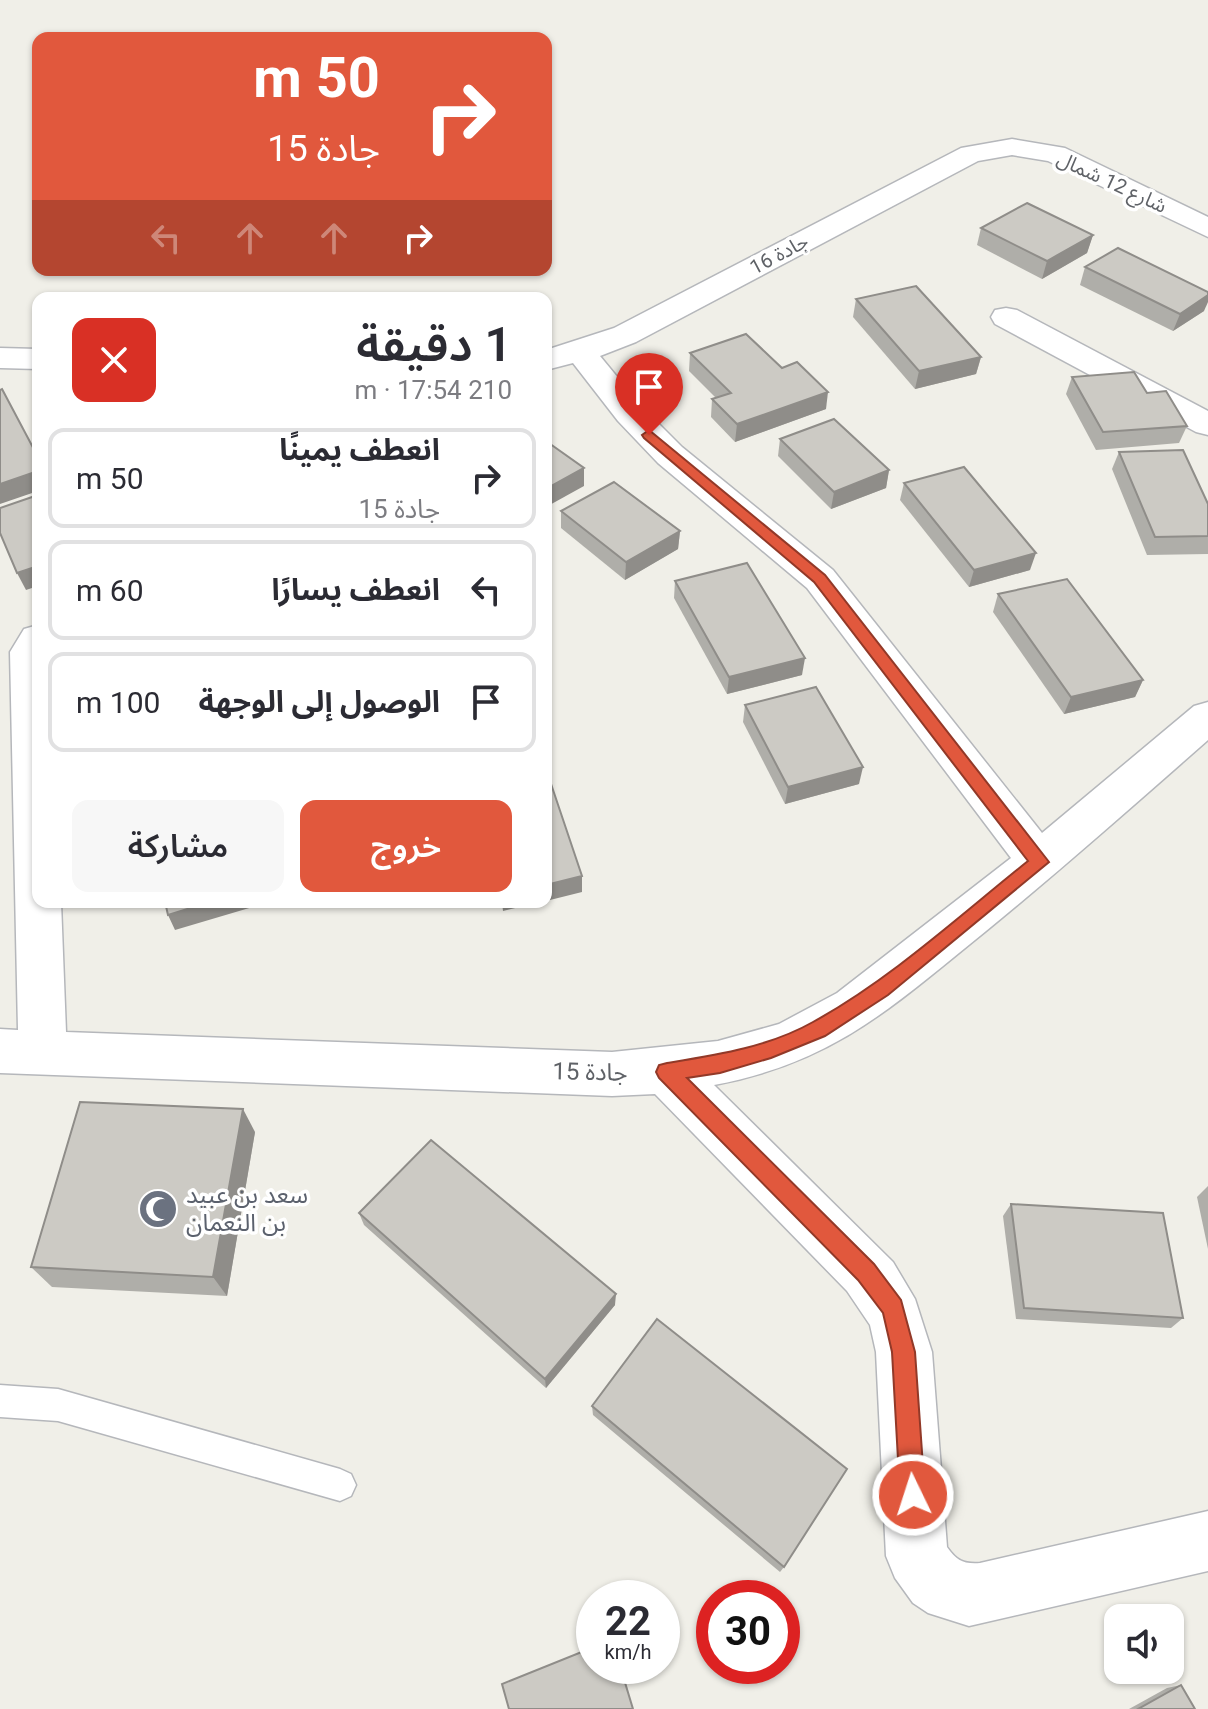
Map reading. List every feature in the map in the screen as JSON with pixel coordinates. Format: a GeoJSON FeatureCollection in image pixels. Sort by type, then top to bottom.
{"type":"FeatureCollection","features":[{"type":"Feature","properties":{"kind":"street","name":"شارع 12 شمال"},"geometry":{"type":"LineString","coordinates":[[1012,147],[1055,154],[1208,228]]}},
{"type":"Feature","properties":{"kind":"street","name":"جادة 16"},"geometry":{"type":"LineString","coordinates":[[563,356],[625,335],[971,154],[1012,147]]}},
{"type":"Feature","properties":{"kind":"street"},"geometry":{"type":"LineString","coordinates":[[1006,317],[1208,425]]}},
{"type":"Feature","properties":{"kind":"street"},"geometry":{"type":"LineString","coordinates":[[563,356],[630,414],[659,445],[820,579],[1039,862]]}},
{"type":"Feature","properties":{"kind":"street"},"geometry":{"type":"LineString","coordinates":[[0,358],[32,359]]}},
{"type":"Feature","properties":{"kind":"street"},"geometry":{"type":"LineString","coordinates":[[32,649],[32,721]]}},
{"type":"Feature","properties":{"kind":"street","name":"جادة 15"},"geometry":{"type":"LineString","coordinates":[[22,1052],[612,1074],[667,1072],[720,1063],[771,1049],[818,1029],[891,982],[1039,862],[1208,717]]}},
{"type":"Feature","properties":{"kind":"street"},"geometry":{"type":"LineString","coordinates":[[22,1052],[37,908]]}},
{"type":"Feature","properties":{"kind":"street"},"geometry":{"type":"LineString","coordinates":[[667,1072],[866,1272],[893,1308],[904,1352],[917,1556],[936,1584],[965,1597],[1208,1541]]}},
{"type":"Feature","properties":{"kind":"lane"},"geometry":{"type":"LineString","coordinates":[[0,1401],[58,1405],[340,1485]]}},
{"type":"Feature","properties":{"kind":"building"},"geometry":{"type":"Polygon","coordinates":[[[1027,203],[1093,235],[1047,261],[981,228],[1027,203]]]}},
{"type":"Feature","properties":{"kind":"building"},"geometry":{"type":"Polygon","coordinates":[[[1118,248],[1208,292],[1208,295],[1180,314],[1085,267],[1118,248]]]}},
{"type":"Feature","properties":{"kind":"building"},"geometry":{"type":"Polygon","coordinates":[[[916,286],[981,357],[919,371],[856,299],[916,286]]]}},
{"type":"Feature","properties":{"kind":"building"},"geometry":{"type":"Polygon","coordinates":[[[746,334],[782,368],[797,362],[828,392],[737,424],[712,399],[731,393],[690,353],[746,334]]]}},
{"type":"Feature","properties":{"kind":"building"},"geometry":{"type":"Polygon","coordinates":[[[1134,372],[1147,393],[1166,391],[1187,426],[1103,432],[1072,377],[1134,372]]]}},
{"type":"Feature","properties":{"kind":"building"},"geometry":{"type":"Polygon","coordinates":[[[0,390],[32,446],[32,473],[0,484],[0,390]]]}},
{"type":"Feature","properties":{"kind":"building"},"geometry":{"type":"Polygon","coordinates":[[[834,419],[889,470],[834,492],[780,439],[834,419]]]}},
{"type":"Feature","properties":{"kind":"building"},"geometry":{"type":"Polygon","coordinates":[[[552,445],[584,468],[552,486],[552,445]]]}},
{"type":"Feature","properties":{"kind":"building"},"geometry":{"type":"Polygon","coordinates":[[[1183,450],[1208,504],[1208,536],[1155,537],[1119,452],[1183,450]]]}},
{"type":"Feature","properties":{"kind":"building"},"geometry":{"type":"Polygon","coordinates":[[[964,467],[1036,553],[974,570],[904,483],[964,467]]]}},
{"type":"Feature","properties":{"kind":"building"},"geometry":{"type":"Polygon","coordinates":[[[614,482],[680,531],[626,562],[561,511],[614,482]]]}},
{"type":"Feature","properties":{"kind":"building"},"geometry":{"type":"Polygon","coordinates":[[[32,497],[32,568],[17,573],[0,533],[0,508],[32,497]]]}},
{"type":"Feature","properties":{"kind":"building"},"geometry":{"type":"Polygon","coordinates":[[[747,563],[805,658],[729,677],[675,581],[747,563]]]}},
{"type":"Feature","properties":{"kind":"building"},"geometry":{"type":"Polygon","coordinates":[[[1067,579],[1143,680],[1071,697],[998,594],[1067,579]]]}},
{"type":"Feature","properties":{"kind":"building"},"geometry":{"type":"Polygon","coordinates":[[[816,687],[863,767],[788,787],[745,705],[816,687]]]}},
{"type":"Feature","properties":{"kind":"building"},"geometry":{"type":"Polygon","coordinates":[[[552,787],[582,876],[552,884],[552,787]]]}},
{"type":"Feature","properties":{"kind":"building"},"geometry":{"type":"Polygon","coordinates":[[[166,908],[191,908],[168,915],[166,908]]]}},
{"type":"Feature","properties":{"kind":"building","name":"سعد بن عبيد بن النعمان"},"geometry":{"type":"Polygon","coordinates":[[[80,1102],[243,1109],[213,1277],[31,1267],[80,1102]]]}},
{"type":"Feature","properties":{"kind":"building"},"geometry":{"type":"Polygon","coordinates":[[[431,1140],[616,1294],[545,1379],[359,1213],[431,1140]]]}},
{"type":"Feature","properties":{"kind":"building"},"geometry":{"type":"Polygon","coordinates":[[[1011,1204],[1163,1213],[1183,1318],[1024,1308],[1011,1204]]]}},
{"type":"Feature","properties":{"kind":"building"},"geometry":{"type":"Polygon","coordinates":[[[657,1319],[847,1469],[784,1567],[592,1406],[657,1319]]]}},
{"type":"Feature","properties":{"kind":"building"},"geometry":{"type":"Polygon","coordinates":[[[576,1654],[576,1684],[625,1684],[633,1709],[509,1709],[502,1684],[576,1654]]]}},
{"type":"Feature","properties":{"kind":"building"},"geometry":{"type":"Polygon","coordinates":[[[1181,1685],[1195,1709],[1138,1709],[1181,1685]]]}},
{"type":"Feature","properties":{"kind":"place","name":"سعد بن عبيد بن النعمان"},"geometry":{"type":"Point","coordinates":[158,1209]}},
{"type":"Feature","properties":{"kind":"route"},"geometry":{"type":"LineString","coordinates":[[649,435],[820,579],[1039,862],[881,989],[818,1029],[771,1049],[720,1063],[667,1072],[866,1272],[893,1308],[901,1330],[904,1352],[913,1495]]}}]}
